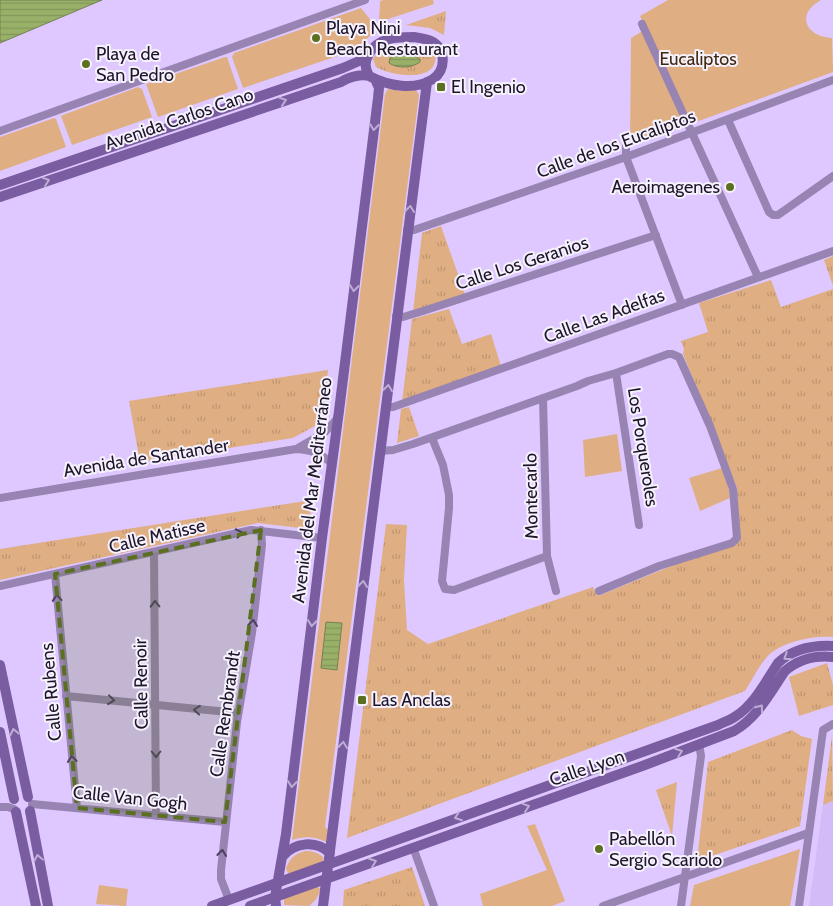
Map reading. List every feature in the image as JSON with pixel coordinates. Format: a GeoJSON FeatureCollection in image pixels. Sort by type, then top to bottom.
{"type":"FeatureCollection","features":[{"type":"Feature","properties":{"kind":"street"},"geometry":{"type":"LineString","coordinates":[[0,131],[365,0]]}},
{"type":"Feature","properties":{"kind":"street"},"geometry":{"type":"LineString","coordinates":[[642,24],[758,277]]}},
{"type":"Feature","properties":{"kind":"street"},"geometry":{"type":"LineString","coordinates":[[414,37],[429,40],[440,48],[443,62],[438,74],[427,82],[396,85],[385,83],[372,77],[366,70],[366,58],[375,44],[393,38],[414,37]]}},
{"type":"Feature","properties":{"kind":"street","name":"Avenida Carlos Cano"},"geometry":{"type":"LineString","coordinates":[[0,185],[342,68],[366,58]]}},
{"type":"Feature","properties":{"kind":"street","name":"Avenida Carlos Cano"},"geometry":{"type":"LineString","coordinates":[[0,197],[341,82],[346,78],[365,75],[372,77]]}},
{"type":"Feature","properties":{"kind":"street","name":"Avenida del Mar Mediterráneo"},"geometry":{"type":"LineString","coordinates":[[276,902],[378,98],[379,88],[372,77]]}},
{"type":"Feature","properties":{"kind":"street","name":"Calle de los Eucaliptos"},"geometry":{"type":"LineString","coordinates":[[407,230],[414,230],[626,157],[833,80]]}},
{"type":"Feature","properties":{"kind":"street"},"geometry":{"type":"LineString","coordinates":[[322,904],[330,858],[396,316],[427,82]]}},
{"type":"Feature","properties":{"kind":"street"},"geometry":{"type":"LineString","coordinates":[[728,120],[769,212],[773,215],[778,214],[833,176]]}},
{"type":"Feature","properties":{"kind":"street"},"geometry":{"type":"LineString","coordinates":[[626,146],[626,157],[682,305]]}},
{"type":"Feature","properties":{"kind":"street","name":"Calle Los Geranios"},"geometry":{"type":"LineString","coordinates":[[396,316],[402,317],[423,311],[656,235]]}},
{"type":"Feature","properties":{"kind":"street","name":"Calle Las Adelfas"},"geometry":{"type":"LineString","coordinates":[[386,407],[392,408],[833,251]]}},
{"type":"Feature","properties":{"kind":"street"},"geometry":{"type":"LineString","coordinates":[[380,451],[393,450],[432,438],[668,354],[679,357],[710,426],[733,489],[738,535],[732,544],[660,566],[599,591]]}},
{"type":"Feature","properties":{"kind":"street","name":"Los Porqueroles"},"geometry":{"type":"LineString","coordinates":[[616,373],[639,525]]}},
{"type":"Feature","properties":{"kind":"street","name":"Montecarlo"},"geometry":{"type":"LineString","coordinates":[[543,398],[547,556],[556,591]]}},
{"type":"Feature","properties":{"kind":"street","name":"Avenida de Santander"},"geometry":{"type":"LineString","coordinates":[[296,449],[324,433],[338,418]]}},
{"type":"Feature","properties":{"kind":"street"},"geometry":{"type":"LineString","coordinates":[[432,438],[444,465],[448,483],[449,508],[442,581],[445,589],[454,590],[547,556]]}},
{"type":"Feature","properties":{"kind":"street","name":"Avenida de Santander"},"geometry":{"type":"LineString","coordinates":[[0,498],[296,449],[314,451],[321,454],[332,464]]}},
{"type":"Feature","properties":{"kind":"street","name":"Calle Matisse"},"geometry":{"type":"LineString","coordinates":[[0,586],[252,530],[322,538]]}},
{"type":"Feature","properties":{"kind":"street","name":"Calle Rembrandt"},"geometry":{"type":"LineString","coordinates":[[229,900],[220,870],[238,713],[253,624],[262,545],[261,530]]}},
{"type":"Feature","properties":{"kind":"street","name":"Calle Renoir"},"geometry":{"type":"LineString","coordinates":[[154,552],[157,706],[156,816]]}},
{"type":"Feature","properties":{"kind":"street","name":"Calle Rubens"},"geometry":{"type":"LineString","coordinates":[[55,574],[77,808]]}},
{"type":"Feature","properties":{"kind":"street","name":"Calle Lyon"},"geometry":{"type":"LineString","coordinates":[[212,906],[278,882],[330,858],[718,725],[744,710],[783,658],[812,646],[832,655]]}},
{"type":"Feature","properties":{"kind":"street","name":"Calle Lyon"},"geometry":{"type":"LineString","coordinates":[[250,906],[276,902],[327,878],[734,731],[746,724],[761,707],[785,671],[796,663],[813,657],[832,655]]}},
{"type":"Feature","properties":{"kind":"street"},"geometry":{"type":"LineString","coordinates":[[0,665],[30,804],[48,906]]}},
{"type":"Feature","properties":{"kind":"street"},"geometry":{"type":"LineString","coordinates":[[66,696],[238,713]]}},
{"type":"Feature","properties":{"kind":"street"},"geometry":{"type":"LineString","coordinates":[[799,906],[823,730],[833,724]]}},
{"type":"Feature","properties":{"kind":"street"},"geometry":{"type":"LineString","coordinates":[[0,732],[36,906]]}},
{"type":"Feature","properties":{"kind":"street"},"geometry":{"type":"LineString","coordinates":[[680,906],[701,756],[699,744]]}},
{"type":"Feature","properties":{"kind":"street"},"geometry":{"type":"LineString","coordinates":[[14,806],[21,795],[30,804]]}},
{"type":"Feature","properties":{"kind":"street"},"geometry":{"type":"LineString","coordinates":[[0,806],[2,803],[14,806],[23,814],[30,804]]}},
{"type":"Feature","properties":{"kind":"street","name":"Calle Van Gogh"},"geometry":{"type":"LineString","coordinates":[[30,804],[226,822]]}},
{"type":"Feature","properties":{"kind":"street"},"geometry":{"type":"LineString","coordinates":[[603,906],[808,833]]}},
{"type":"Feature","properties":{"kind":"street"},"geometry":{"type":"LineString","coordinates":[[283,856],[291,848],[304,844],[319,846],[330,858]]}},
{"type":"Feature","properties":{"kind":"street"},"geometry":{"type":"LineString","coordinates":[[413,847],[434,906]]}},
{"type":"Feature","properties":{"kind":"highlighted area"},"geometry":{"type":"Polygon","coordinates":[[[261,530],[225,822],[77,808],[55,574],[261,530]]]}},
{"type":"Feature","properties":{"kind":"shaded area"},"geometry":{"type":"Polygon","coordinates":[[[0,0],[102,0],[0,43],[0,0]]]}},
{"type":"Feature","properties":{"kind":"shaded area"},"geometry":{"type":"Polygon","coordinates":[[[398,54],[415,56],[420,59],[420,62],[413,66],[405,67],[389,63],[390,58],[398,54]]]}},
{"type":"Feature","properties":{"kind":"shaded area"},"geometry":{"type":"Polygon","coordinates":[[[326,622],[342,623],[337,670],[321,668],[326,622]]]}},
{"type":"Feature","properties":{"kind":"shaded area"},"geometry":{"type":"Polygon","coordinates":[[[833,801],[833,906],[809,906],[823,805],[833,801]]]}},
{"type":"Feature","properties":{"kind":"green space"},"geometry":{"type":"Polygon","coordinates":[[[433,0],[434,4],[379,22],[380,1],[433,0]]]}},
{"type":"Feature","properties":{"kind":"green space","name":"Eucaliptos"},"geometry":{"type":"Polygon","coordinates":[[[668,0],[821,0],[808,12],[807,24],[816,34],[832,38],[833,72],[630,146],[631,38],[646,29],[640,16],[668,0]]]}},
{"type":"Feature","properties":{"kind":"green space"},"geometry":{"type":"Polygon","coordinates":[[[361,8],[373,23],[374,32],[355,50],[243,88],[232,57],[234,53],[361,8]]]}},
{"type":"Feature","properties":{"kind":"green space"},"geometry":{"type":"Polygon","coordinates":[[[446,11],[444,35],[430,28],[406,25],[446,11]]]}},
{"type":"Feature","properties":{"kind":"green space"},"geometry":{"type":"Polygon","coordinates":[[[401,45],[419,46],[431,51],[435,54],[435,64],[430,70],[422,74],[413,75],[392,73],[376,67],[373,59],[379,52],[389,47],[401,45]]]}},
{"type":"Feature","properties":{"kind":"green space"},"geometry":{"type":"Polygon","coordinates":[[[227,57],[238,89],[158,117],[146,84],[227,57]]]}},
{"type":"Feature","properties":{"kind":"green space"},"geometry":{"type":"Polygon","coordinates":[[[138,87],[142,89],[152,117],[72,145],[61,116],[138,87]]]}},
{"type":"Feature","properties":{"kind":"green space"},"geometry":{"type":"Polygon","coordinates":[[[388,89],[416,90],[419,95],[325,827],[328,830],[326,842],[309,837],[292,840],[385,94],[388,89]]]}},
{"type":"Feature","properties":{"kind":"green space"},"geometry":{"type":"Polygon","coordinates":[[[54,118],[66,147],[0,171],[0,137],[54,118]]]}},
{"type":"Feature","properties":{"kind":"green space"},"geometry":{"type":"Polygon","coordinates":[[[441,226],[465,294],[413,312],[422,233],[441,226]]]}},
{"type":"Feature","properties":{"kind":"green space"},"geometry":{"type":"Polygon","coordinates":[[[833,256],[833,286],[824,260],[833,256]]]}},
{"type":"Feature","properties":{"kind":"green space"},"geometry":{"type":"Polygon","coordinates":[[[771,280],[781,307],[833,289],[833,637],[816,637],[797,641],[772,652],[766,658],[745,691],[347,838],[386,524],[407,525],[404,580],[407,630],[428,644],[593,587],[598,596],[708,551],[736,545],[739,539],[737,488],[683,354],[684,349],[681,341],[708,332],[699,303],[771,280]]]}},
{"type":"Feature","properties":{"kind":"green space"},"geometry":{"type":"Polygon","coordinates":[[[449,309],[462,344],[491,334],[501,366],[402,402],[412,319],[449,309]]]}},
{"type":"Feature","properties":{"kind":"green space"},"geometry":{"type":"Polygon","coordinates":[[[328,370],[322,422],[293,438],[140,462],[129,401],[328,370]]]}},
{"type":"Feature","properties":{"kind":"green space"},"geometry":{"type":"Polygon","coordinates":[[[409,407],[419,436],[397,443],[401,409],[409,407]]]}},
{"type":"Feature","properties":{"kind":"green space"},"geometry":{"type":"Polygon","coordinates":[[[617,434],[622,471],[585,477],[583,440],[617,434]]]}},
{"type":"Feature","properties":{"kind":"green space"},"geometry":{"type":"Polygon","coordinates":[[[722,468],[728,484],[730,498],[700,511],[689,478],[722,468]]]}},
{"type":"Feature","properties":{"kind":"green space"},"geometry":{"type":"Polygon","coordinates":[[[312,500],[308,529],[258,523],[0,580],[0,549],[312,500]]]}},
{"type":"Feature","properties":{"kind":"green space"},"geometry":{"type":"Polygon","coordinates":[[[827,663],[833,685],[833,705],[799,716],[789,677],[827,663]]]}},
{"type":"Feature","properties":{"kind":"green space"},"geometry":{"type":"Polygon","coordinates":[[[792,730],[801,736],[812,739],[800,826],[697,861],[708,762],[792,730]]]}},
{"type":"Feature","properties":{"kind":"green space"},"geometry":{"type":"Polygon","coordinates":[[[832,736],[833,801],[823,805],[832,736]]]}},
{"type":"Feature","properties":{"kind":"green space"},"geometry":{"type":"Polygon","coordinates":[[[677,782],[672,836],[656,790],[677,782]]]}},
{"type":"Feature","properties":{"kind":"green space"},"geometry":{"type":"Polygon","coordinates":[[[535,824],[565,901],[552,906],[483,906],[480,894],[547,870],[527,826],[535,824]]]}},
{"type":"Feature","properties":{"kind":"green space"},"geometry":{"type":"Polygon","coordinates":[[[800,849],[790,906],[690,906],[694,885],[800,849]]]}},
{"type":"Feature","properties":{"kind":"green space"},"geometry":{"type":"Polygon","coordinates":[[[305,851],[319,854],[323,857],[323,862],[290,874],[288,873],[286,869],[290,860],[295,855],[305,851]]]}},
{"type":"Feature","properties":{"kind":"green space"},"geometry":{"type":"Polygon","coordinates":[[[412,867],[425,906],[343,906],[344,890],[412,867]]]}},
{"type":"Feature","properties":{"kind":"green space"},"geometry":{"type":"Polygon","coordinates":[[[99,885],[128,889],[126,906],[96,904],[99,885]]]}},
{"type":"Feature","properties":{"kind":"green space"},"geometry":{"type":"Polygon","coordinates":[[[317,886],[320,889],[319,894],[309,906],[284,905],[284,898],[317,886]]]}},
{"type":"Feature","properties":{"kind":"place","name":"Playa Nini Beach Restaurant"},"geometry":{"type":"Point","coordinates":[316,38]}},
{"type":"Feature","properties":{"kind":"place","name":"Playa de San Pedro"},"geometry":{"type":"Point","coordinates":[86,64]}},
{"type":"Feature","properties":{"kind":"place","name":"El Ingenio"},"geometry":{"type":"Point","coordinates":[441,87]}},
{"type":"Feature","properties":{"kind":"place","name":"Aeroimagenes"},"geometry":{"type":"Point","coordinates":[730,187]}},
{"type":"Feature","properties":{"kind":"place","name":"Las Anclas"},"geometry":{"type":"Point","coordinates":[362,700]}},
{"type":"Feature","properties":{"kind":"place","name":"Pabellón Sergio Scariolo"},"geometry":{"type":"Point","coordinates":[599,849]}}]}
